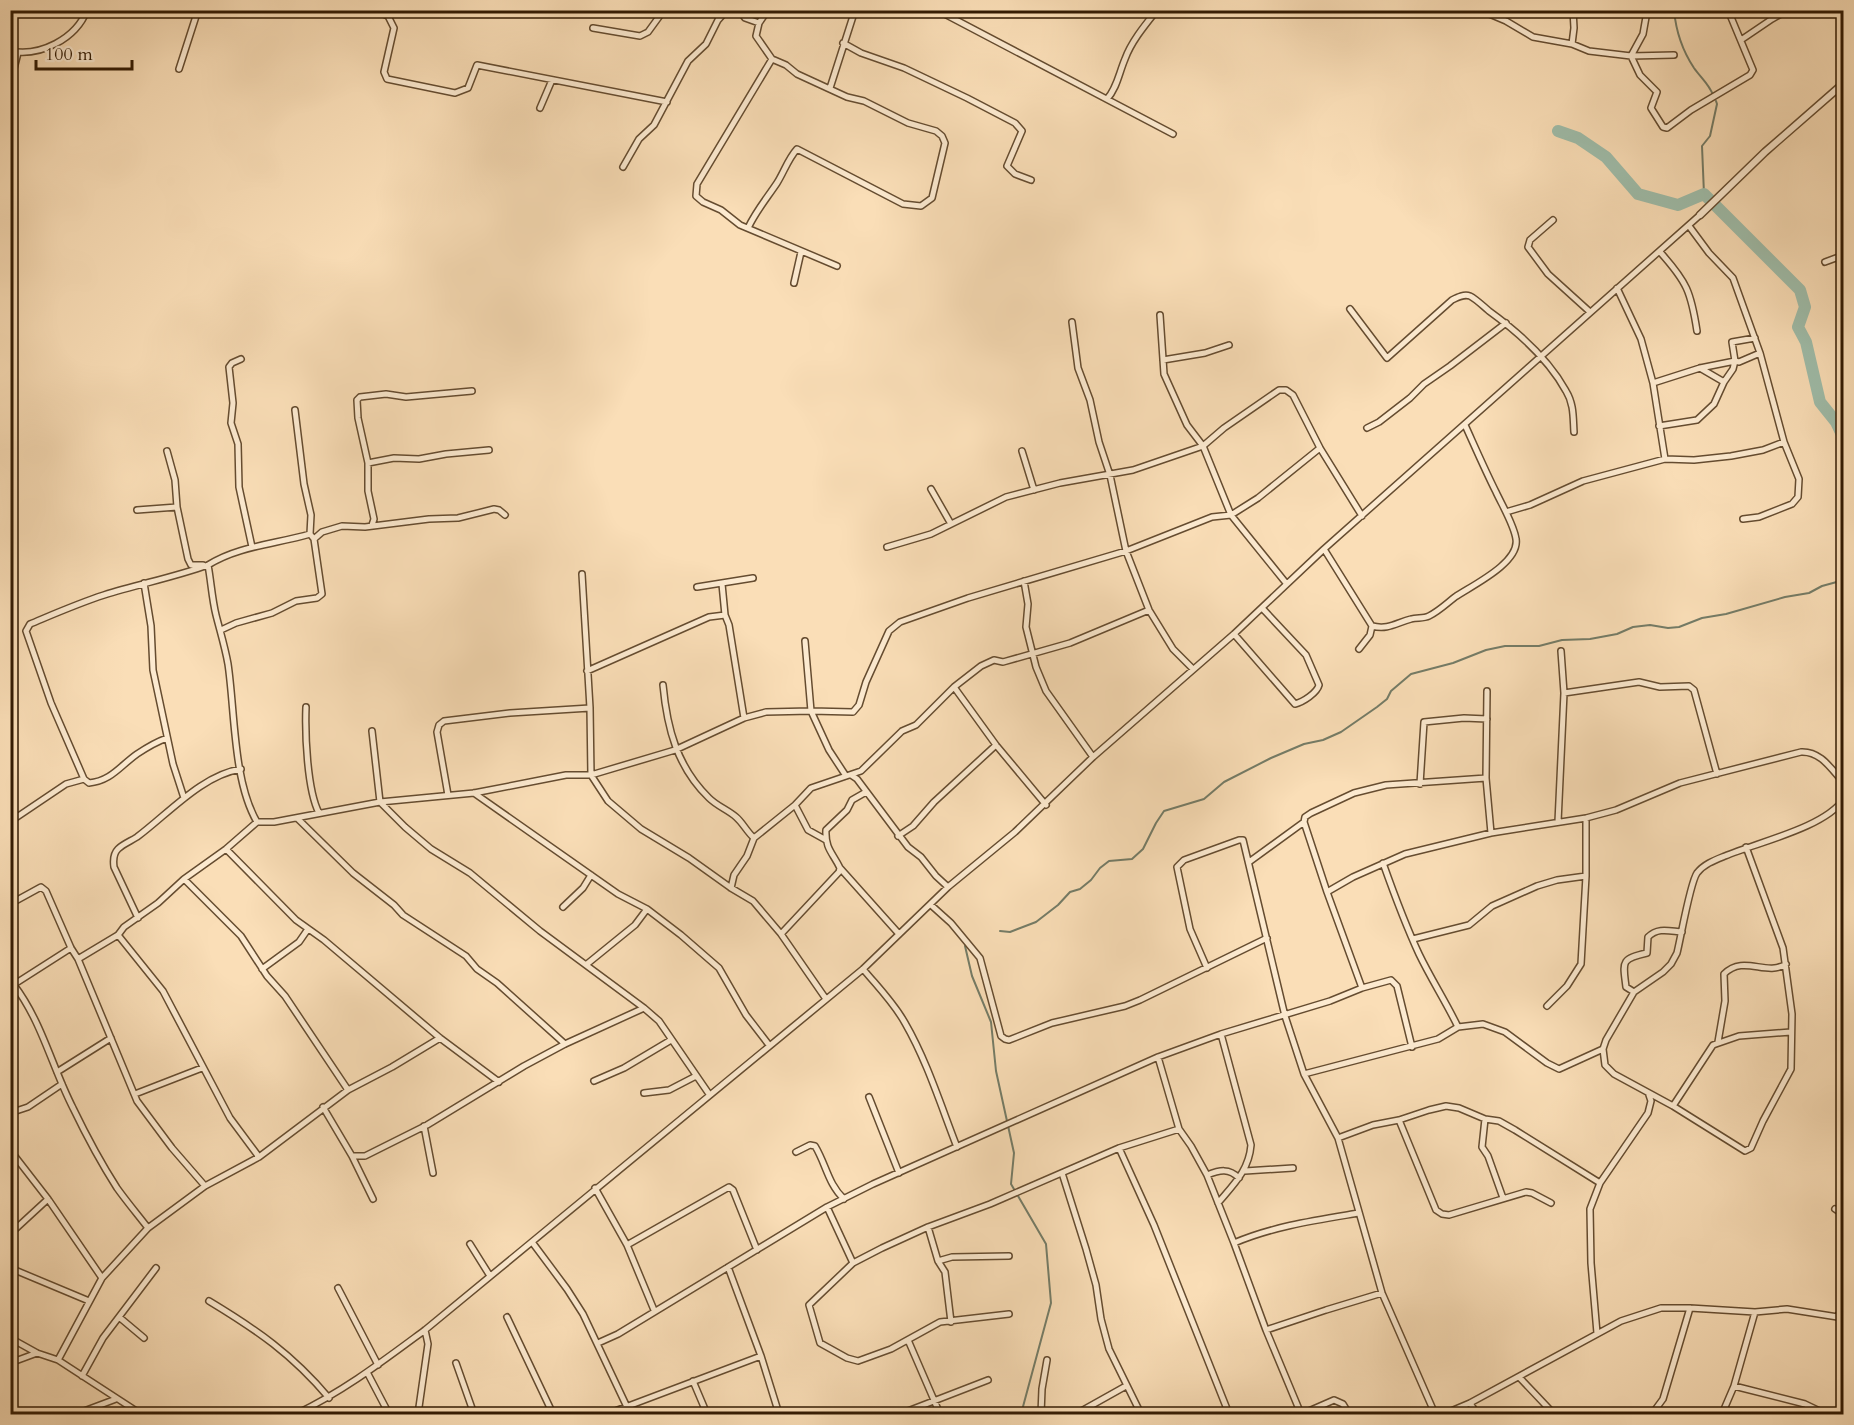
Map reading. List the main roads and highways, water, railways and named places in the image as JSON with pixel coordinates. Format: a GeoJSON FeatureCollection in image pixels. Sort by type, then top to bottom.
{"type":"FeatureCollection","features":[{"type":"Feature","properties":{"kind":"waterway"},"geometry":{"type":"LineString","coordinates":[[1674,10],[1683,48],[1713,95]]}},
{"type":"Feature","properties":{"kind":"waterway"},"geometry":{"type":"LineString","coordinates":[[1704,194],[1702,146],[1710,136],[1716,101]]}},
{"type":"Feature","properties":{"kind":"waterway"},"geometry":{"type":"LineString","coordinates":[[1558,131],[1578,138],[1606,157],[1638,194],[1678,205],[1704,194],[1800,290],[1805,307],[1798,327],[1806,342],[1820,402],[1836,422],[1844,439]]}},
{"type":"Feature","properties":{"kind":"waterway"},"geometry":{"type":"LineString","coordinates":[[1000,931],[1010,932],[1036,922],[1058,905],[1070,892],[1080,889],[1091,880],[1109,861],[1132,859],[1143,849],[1164,811],[1204,799],[1224,782],[1271,758],[1341,732],[1387,699],[1391,691],[1411,674],[1505,646],[1539,646],[1562,640],[1590,639],[1617,634],[1633,627],[1650,625],[1679,627],[1702,618],[1809,593],[1822,586],[1844,580]]}},
{"type":"Feature","properties":{"kind":"waterway"},"geometry":{"type":"LineString","coordinates":[[965,946],[972,976],[991,1022],[996,1071],[1014,1153],[1011,1184],[1046,1244],[1051,1303],[1021,1414]]}}]}
